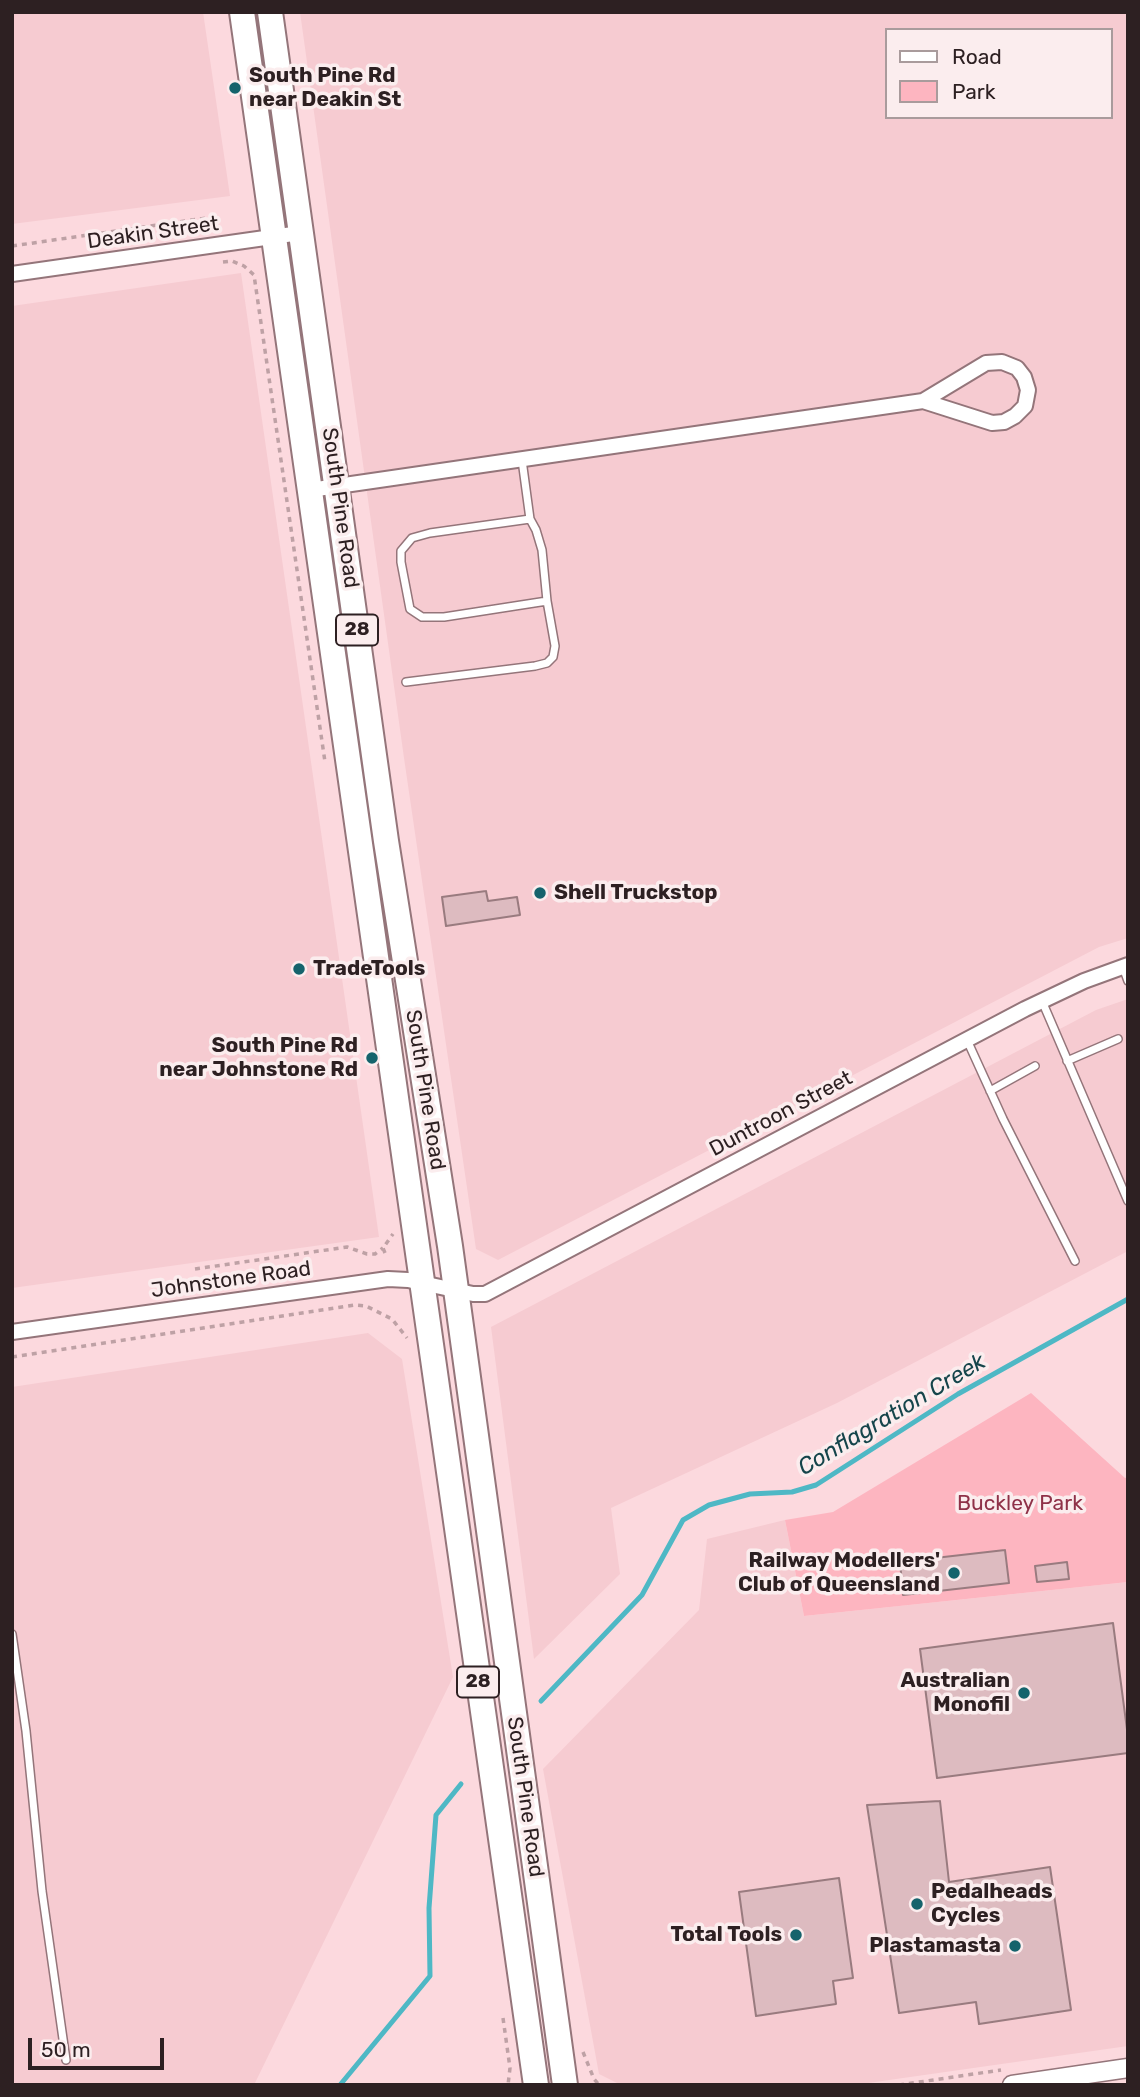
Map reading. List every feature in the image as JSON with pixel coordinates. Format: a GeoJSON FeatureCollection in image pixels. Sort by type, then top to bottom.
{"type":"FeatureCollection","features":[{"type":"Feature","properties":{"kind":"highway","name":"South Pine Road"},"geometry":{"type":"LineString","coordinates":[[243,12],[536,2084]]}},
{"type":"Feature","properties":{"kind":"highway","name":"South Pine Road"},"geometry":{"type":"LineString","coordinates":[[270,12],[386,841],[450,1246],[565,2085]]}},
{"type":"Feature","properties":{"kind":"highway"},"geometry":{"type":"LineString","coordinates":[[560,2045],[583,2085]]}},
{"type":"Feature","properties":{"kind":"street","name":"Deakin Street"},"geometry":{"type":"LineString","coordinates":[[12,274],[300,233]]}},
{"type":"Feature","properties":{"kind":"street"},"geometry":{"type":"LineString","coordinates":[[310,490],[923,401],[986,363],[1003,362],[1017,368],[1024,377],[1028,390],[1025,406],[1004,422],[992,423],[923,401]]}},
{"type":"Feature","properties":{"kind":"street","name":"Duntroon Street"},"geometry":{"type":"LineString","coordinates":[[454,1289],[480,1294],[490,1292],[1042,1001],[1125,966]]}},
{"type":"Feature","properties":{"kind":"street","name":"Johnstone Road"},"geometry":{"type":"LineString","coordinates":[[12,1332],[376,1280],[397,1279],[454,1289]]}},
{"type":"Feature","properties":{"kind":"street"},"geometry":{"type":"LineString","coordinates":[[1010,2077],[1121,2074]]}},
{"type":"Feature","properties":{"kind":"lane"},"geometry":{"type":"LineString","coordinates":[[407,682],[547,663],[553,657],[555,646],[542,550],[530,519],[522,459]]}},
{"type":"Feature","properties":{"kind":"lane"},"geometry":{"type":"LineString","coordinates":[[530,519],[429,533],[412,538],[401,551],[407,599],[410,609],[422,617],[444,617],[547,601]]}},
{"type":"Feature","properties":{"kind":"lane"},"geometry":{"type":"LineString","coordinates":[[1125,966],[1128,981]]}},
{"type":"Feature","properties":{"kind":"lane"},"geometry":{"type":"LineString","coordinates":[[1042,1001],[1128,1201]]}},
{"type":"Feature","properties":{"kind":"lane"},"geometry":{"type":"LineString","coordinates":[[1067,1061],[1118,1039]]}},
{"type":"Feature","properties":{"kind":"lane"},"geometry":{"type":"LineString","coordinates":[[967,1040],[1075,1261]]}},
{"type":"Feature","properties":{"kind":"lane"},"geometry":{"type":"LineString","coordinates":[[990,1091],[1035,1066]]}},
{"type":"Feature","properties":{"kind":"lane"},"geometry":{"type":"LineString","coordinates":[[12,1634],[26,1731],[42,1891],[66,2060]]}},
{"type":"Feature","properties":{"kind":"path"},"geometry":{"type":"LineString","coordinates":[[12,246],[206,218]]}},
{"type":"Feature","properties":{"kind":"path"},"geometry":{"type":"LineString","coordinates":[[214,263],[232,261],[244,266],[254,275],[326,770]]}},
{"type":"Feature","properties":{"kind":"path"},"geometry":{"type":"LineString","coordinates":[[195,1269],[347,1247],[375,1254],[384,1250],[393,1233],[393,1224]]}},
{"type":"Feature","properties":{"kind":"path"},"geometry":{"type":"LineString","coordinates":[[12,1357],[355,1305],[366,1306],[392,1319]]}},
{"type":"Feature","properties":{"kind":"path"},"geometry":{"type":"LineString","coordinates":[[899,2085],[1010,2077]]}},
{"type":"Feature","properties":{"kind":"shaded area"},"geometry":{"type":"Polygon","coordinates":[[[12,12],[203,12],[230,196],[12,224],[12,12]]]}},
{"type":"Feature","properties":{"kind":"shaded area"},"geometry":{"type":"Polygon","coordinates":[[[300,12],[1128,12],[1128,938],[1099,947],[498,1260],[476,1249],[404,758],[300,12]]]}},
{"type":"Feature","properties":{"kind":"shaded area"},"geometry":{"type":"Polygon","coordinates":[[[241,273],[379,1237],[12,1288],[12,306],[241,273]]]}},
{"type":"Feature","properties":{"kind":"shaded area"},"geometry":{"type":"Polygon","coordinates":[[[1128,999],[1128,1251],[837,1403],[611,1508],[620,1574],[534,1659],[491,1327],[1096,1010],[1128,999]]]}},
{"type":"Feature","properties":{"kind":"shaded area"},"geometry":{"type":"Polygon","coordinates":[[[368,1333],[402,1359],[453,1677],[254,2085],[12,2084],[12,1387],[368,1333]]]}},
{"type":"Feature","properties":{"kind":"shaded area"},"geometry":{"type":"Polygon","coordinates":[[[785,1520],[804,1616],[1128,1582],[1128,2046],[854,2085],[621,2085],[599,2074],[543,1769],[699,1610],[707,1539],[785,1520]]]}},
{"type":"Feature","properties":{"kind":"green space","name":"Buckley Park"},"geometry":{"type":"Polygon","coordinates":[[[1031,1393],[1125,1478],[1128,1477],[1128,1582],[804,1616],[785,1520],[833,1512],[1031,1393]]]}},
{"type":"Feature","properties":{"kind":"building"},"geometry":{"type":"Polygon","coordinates":[[[486,891],[488,901],[517,897],[520,915],[446,926],[442,897],[486,891]]]}},
{"type":"Feature","properties":{"kind":"building","name":"Railway Modellers' Club of Queensland"},"geometry":{"type":"Polygon","coordinates":[[[1005,1550],[1009,1583],[903,1595],[900,1562],[1005,1550]]]}},
{"type":"Feature","properties":{"kind":"building"},"geometry":{"type":"Polygon","coordinates":[[[1067,1562],[1069,1579],[1037,1582],[1035,1566],[1067,1562]]]}},
{"type":"Feature","properties":{"kind":"building","name":"Australian Monofil"},"geometry":{"type":"Polygon","coordinates":[[[1113,1623],[1128,1753],[937,1778],[920,1649],[1113,1623]]]}},
{"type":"Feature","properties":{"kind":"building"},"geometry":{"type":"Polygon","coordinates":[[[940,1801],[949,1882],[1050,1867],[1071,2010],[979,2024],[976,2002],[899,2013],[867,1805],[940,1801]]]}},
{"type":"Feature","properties":{"kind":"building","name":"Total Tools"},"geometry":{"type":"Polygon","coordinates":[[[839,1878],[853,1978],[833,1981],[836,2004],[756,2016],[739,1892],[839,1878]]]}},
{"type":"Feature","properties":{"kind":"waterway","name":"Conflagration Creek"},"geometry":{"type":"LineString","coordinates":[[541,1701],[642,1595],[683,1520],[709,1505],[750,1494],[792,1492],[816,1485],[958,1394],[1128,1299]]}},
{"type":"Feature","properties":{"kind":"waterway","name":"Conflagration Creek"},"geometry":{"type":"LineString","coordinates":[[340,2085],[430,1976],[429,1908],[436,1815],[461,1784]]}},
{"type":"Feature","properties":{"kind":"place","name":"South Pine Rd near Deakin St"},"geometry":{"type":"Point","coordinates":[235,88]}},
{"type":"Feature","properties":{"kind":"place","name":"Shell Truckstop"},"geometry":{"type":"Point","coordinates":[540,893]}},
{"type":"Feature","properties":{"kind":"place","name":"TradeTools"},"geometry":{"type":"Point","coordinates":[299,969]}},
{"type":"Feature","properties":{"kind":"place","name":"South Pine Rd near Johnstone Rd"},"geometry":{"type":"Point","coordinates":[372,1058]}},
{"type":"Feature","properties":{"kind":"place","name":"Railway Modellers' Club of Queensland"},"geometry":{"type":"Point","coordinates":[954,1573]}},
{"type":"Feature","properties":{"kind":"place","name":"Australian Monofil"},"geometry":{"type":"Point","coordinates":[1024,1693]}},
{"type":"Feature","properties":{"kind":"place","name":"Pedalheads Cycles"},"geometry":{"type":"Point","coordinates":[917,1904]}},
{"type":"Feature","properties":{"kind":"place","name":"Total Tools"},"geometry":{"type":"Point","coordinates":[796,1935]}},
{"type":"Feature","properties":{"kind":"place","name":"Plastamasta"},"geometry":{"type":"Point","coordinates":[1015,1946]}}]}
